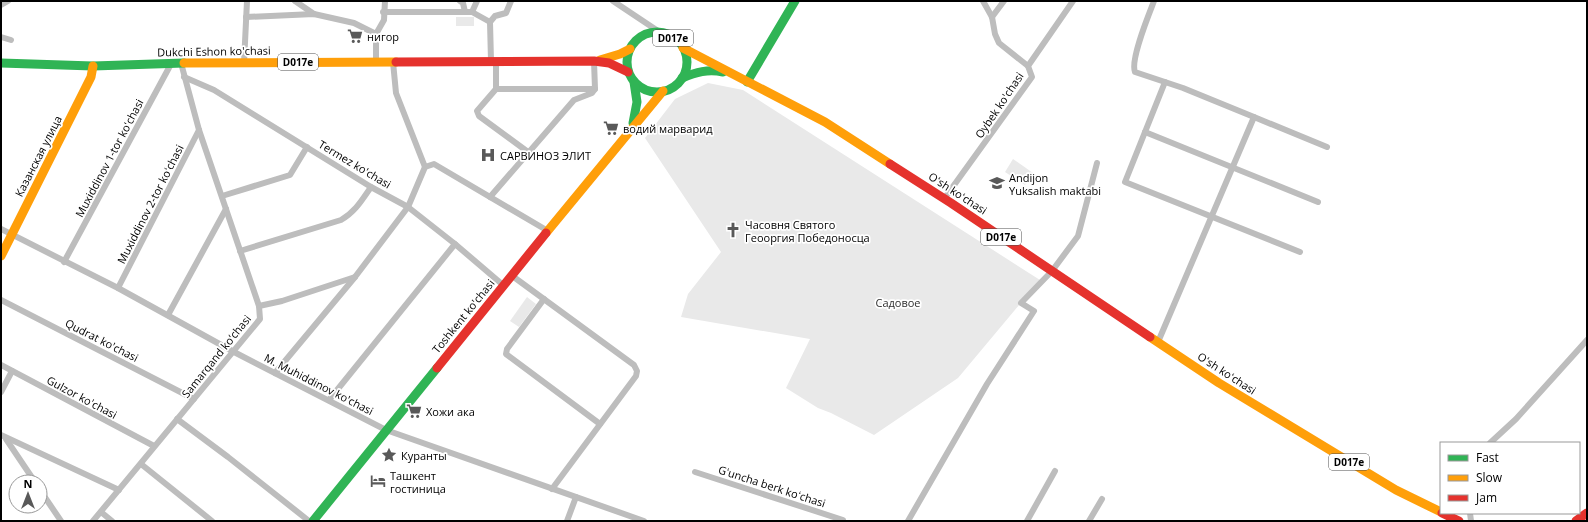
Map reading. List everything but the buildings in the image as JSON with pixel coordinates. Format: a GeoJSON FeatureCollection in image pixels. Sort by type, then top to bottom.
{"type":"FeatureCollection","features":[{"type":"Feature","properties":{"kind":"main road"},"geometry":{"type":"LineString","coordinates":[[747,82],[795,1]]}},
{"type":"Feature","properties":{"kind":"main road","name":"D017e"},"geometry":{"type":"LineString","coordinates":[[594,61],[611,57],[630,49],[635,41],[643,36],[651,33],[660,33],[669,35],[677,40],[683,48],[686,63],[682,78]]}},
{"type":"Feature","properties":{"kind":"main road","name":"D017e"},"geometry":{"type":"LineString","coordinates":[[683,48],[737,76]]}},
{"type":"Feature","properties":{"kind":"main road"},"geometry":{"type":"LineString","coordinates":[[630,49],[627,56],[628,72],[634,82],[638,101],[632,127]]}},
{"type":"Feature","properties":{"kind":"main road","name":"D017e"},"geometry":{"type":"LineString","coordinates":[[594,61],[609,63],[628,72]]}},
{"type":"Feature","properties":{"kind":"main road","name":"Dukchi Eshon ko'chasi"},"geometry":{"type":"LineString","coordinates":[[1,63],[93,66],[181,63],[594,61]]}},
{"type":"Feature","properties":{"kind":"main road","name":"Казанская улица"},"geometry":{"type":"LineString","coordinates":[[1,256],[91,77],[93,66]]}},
{"type":"Feature","properties":{"kind":"main road","name":"D017e"},"geometry":{"type":"LineString","coordinates":[[663,91],[670,88],[682,78],[703,70],[715,70],[737,76]]}},
{"type":"Feature","properties":{"kind":"main road","name":"Oʻsh koʻchasi"},"geometry":{"type":"LineString","coordinates":[[737,76],[825,122],[944,198],[1219,383],[1396,490],[1440,512]]}},
{"type":"Feature","properties":{"kind":"main road"},"geometry":{"type":"LineString","coordinates":[[634,82],[648,90],[663,91]]}},
{"type":"Feature","properties":{"kind":"main road","name":"Toshkent ko'chasi"},"geometry":{"type":"LineString","coordinates":[[312,521],[511,275],[663,91]]}},
{"type":"Feature","properties":{"kind":"main road"},"geometry":{"type":"LineString","coordinates":[[1576,521],[1587,513]]}},
{"type":"Feature","properties":{"kind":"main road","name":"D017e"},"geometry":{"type":"LineString","coordinates":[[1444,514],[1459,521]]}},
{"type":"Feature","properties":{"kind":"street"},"geometry":{"type":"LineString","coordinates":[[1,5],[8,1]]}},
{"type":"Feature","properties":{"kind":"street"},"geometry":{"type":"LineString","coordinates":[[244,63],[247,1]]}},
{"type":"Feature","properties":{"kind":"street"},"geometry":{"type":"LineString","coordinates":[[295,1],[314,14]]}},
{"type":"Feature","properties":{"kind":"street"},"geometry":{"type":"LineString","coordinates":[[376,62],[376,34],[384,20],[385,1]]}},
{"type":"Feature","properties":{"kind":"street"},"geometry":{"type":"LineString","coordinates":[[460,1],[469,12]]}},
{"type":"Feature","properties":{"kind":"street"},"geometry":{"type":"LineString","coordinates":[[469,12],[477,1]]}},
{"type":"Feature","properties":{"kind":"street"},"geometry":{"type":"LineString","coordinates":[[512,1],[506,13],[495,16],[490,22],[496,89],[477,111],[479,116],[528,152]]}},
{"type":"Feature","properties":{"kind":"street"},"geometry":{"type":"LineString","coordinates":[[613,1],[660,33]]}},
{"type":"Feature","properties":{"kind":"street"},"geometry":{"type":"LineString","coordinates":[[983,1],[992,17],[995,34],[999,43],[1028,66]]}},
{"type":"Feature","properties":{"kind":"street"},"geometry":{"type":"LineString","coordinates":[[992,17],[1004,1]]}},
{"type":"Feature","properties":{"kind":"street","name":"Oybek ko'chasi"},"geometry":{"type":"LineString","coordinates":[[944,198],[1032,77],[1028,66],[1073,1]]}},
{"type":"Feature","properties":{"kind":"street"},"geometry":{"type":"LineString","coordinates":[[1154,1],[1139,41],[1134,70],[1139,74],[1183,88],[1327,147]]}},
{"type":"Feature","properties":{"kind":"street"},"geometry":{"type":"LineString","coordinates":[[384,12],[469,12],[490,22]]}},
{"type":"Feature","properties":{"kind":"street"},"geometry":{"type":"LineString","coordinates":[[246,17],[314,14],[354,24],[376,34]]}},
{"type":"Feature","properties":{"kind":"street"},"geometry":{"type":"LineString","coordinates":[[1,37],[11,40]]}},
{"type":"Feature","properties":{"kind":"street"},"geometry":{"type":"LineString","coordinates":[[490,197],[574,100],[592,93],[594,89],[594,61]]}},
{"type":"Feature","properties":{"kind":"street"},"geometry":{"type":"LineString","coordinates":[[275,373],[355,277],[408,207],[425,167],[396,93],[393,62]]}},
{"type":"Feature","properties":{"kind":"street","name":"Samarqand ko‘chasi"},"geometry":{"type":"LineString","coordinates":[[93,521],[260,319],[259,306],[199,130],[181,63]]}},
{"type":"Feature","properties":{"kind":"street","name":"Muxiddinov 1-tor koʻchasi"},"geometry":{"type":"LineString","coordinates":[[64,262],[171,64]]}},
{"type":"Feature","properties":{"kind":"street","name":"Termez ko'chasi"},"geometry":{"type":"LineString","coordinates":[[184,77],[214,90],[371,187],[408,207],[455,244],[503,285]]}},
{"type":"Feature","properties":{"kind":"street"},"geometry":{"type":"LineString","coordinates":[[1164,82],[1125,182],[1300,252]]}},
{"type":"Feature","properties":{"kind":"street"},"geometry":{"type":"LineString","coordinates":[[496,89],[594,89]]}},
{"type":"Feature","properties":{"kind":"street"},"geometry":{"type":"LineString","coordinates":[[1158,342],[1234,167],[1254,117]]}},
{"type":"Feature","properties":{"kind":"street","name":"Muxiddinov 2-tor koʻchasi"},"geometry":{"type":"LineString","coordinates":[[118,288],[199,130]]}},
{"type":"Feature","properties":{"kind":"street"},"geometry":{"type":"LineString","coordinates":[[1145,132],[1318,202]]}},
{"type":"Feature","properties":{"kind":"street"},"geometry":{"type":"LineString","coordinates":[[222,196],[290,175],[307,147]]}},
{"type":"Feature","properties":{"kind":"street"},"geometry":{"type":"LineString","coordinates":[[908,521],[987,384],[1034,311],[1021,303],[1052,271],[1078,236],[1097,163]]}},
{"type":"Feature","properties":{"kind":"street"},"geometry":{"type":"LineString","coordinates":[[425,167],[434,164],[548,230]]}},
{"type":"Feature","properties":{"kind":"street"},"geometry":{"type":"LineString","coordinates":[[240,251],[341,220],[350,215],[357,208],[371,187]]}},
{"type":"Feature","properties":{"kind":"street"},"geometry":{"type":"LineString","coordinates":[[168,315],[226,209]]}},
{"type":"Feature","properties":{"kind":"street","name":"M. Muhiddinov ko'chasi"},"geometry":{"type":"LineString","coordinates":[[1,229],[118,288],[234,352],[386,430],[644,521]]}},
{"type":"Feature","properties":{"kind":"street"},"geometry":{"type":"LineString","coordinates":[[329,400],[455,244]]}},
{"type":"Feature","properties":{"kind":"street"},"geometry":{"type":"LineString","coordinates":[[511,275],[636,369],[636,376],[552,489]]}},
{"type":"Feature","properties":{"kind":"street"},"geometry":{"type":"LineString","coordinates":[[259,306],[282,301],[355,277]]}},
{"type":"Feature","properties":{"kind":"street"},"geometry":{"type":"LineString","coordinates":[[544,299],[507,349],[506,354],[600,424]]}},
{"type":"Feature","properties":{"kind":"street","name":"Qudrat ko'chasi"},"geometry":{"type":"LineString","coordinates":[[1,300],[194,399]]}},
{"type":"Feature","properties":{"kind":"street"},"geometry":{"type":"LineString","coordinates":[[1491,442],[1516,419],[1587,340]]}},
{"type":"Feature","properties":{"kind":"street","name":"Gulzor ko'chasi"},"geometry":{"type":"LineString","coordinates":[[1,365],[154,446]]}},
{"type":"Feature","properties":{"kind":"street"},"geometry":{"type":"LineString","coordinates":[[1,392],[12,371]]}},
{"type":"Feature","properties":{"kind":"street"},"geometry":{"type":"LineString","coordinates":[[177,419],[309,521]]}},
{"type":"Feature","properties":{"kind":"street"},"geometry":{"type":"LineString","coordinates":[[3,437],[29,474]]}},
{"type":"Feature","properties":{"kind":"street"},"geometry":{"type":"LineString","coordinates":[[3,437],[118,490]]}},
{"type":"Feature","properties":{"kind":"street"},"geometry":{"type":"LineString","coordinates":[[140,464],[212,521]]}},
{"type":"Feature","properties":{"kind":"street"},"geometry":{"type":"LineString","coordinates":[[1027,521],[1055,471]]}},
{"type":"Feature","properties":{"kind":"street","name":"Gʻuncha berk koʻchasi"},"geometry":{"type":"LineString","coordinates":[[695,472],[843,520]]}},
{"type":"Feature","properties":{"kind":"street"},"geometry":{"type":"LineString","coordinates":[[567,521],[576,497]]}},
{"type":"Feature","properties":{"kind":"street"},"geometry":{"type":"LineString","coordinates":[[1089,521],[1102,499]]}},
{"type":"Feature","properties":{"kind":"street"},"geometry":{"type":"LineString","coordinates":[[48,502],[61,521]]}},
{"type":"Feature","properties":{"kind":"street"},"geometry":{"type":"LineString","coordinates":[[101,512],[112,521]]}},
{"type":"Feature","properties":{"kind":"green space"},"geometry":{"type":"Polygon","coordinates":[[[456,17],[474,17],[474,26],[456,26],[456,17]]]}},
{"type":"Feature","properties":{"kind":"green space","name":"Садовое"},"geometry":{"type":"Polygon","coordinates":[[[708,83],[743,90],[1040,280],[958,378],[874,435],[818,408],[786,388],[810,339],[681,317],[688,294],[721,252],[645,138],[675,99],[708,83]]]}},
{"type":"Feature","properties":{"kind":"green space"},"geometry":{"type":"Polygon","coordinates":[[[1013,159],[1033,173],[1025,185],[1005,172],[1013,159]]]}},
{"type":"Feature","properties":{"kind":"green space"},"geometry":{"type":"Polygon","coordinates":[[[527,297],[536,304],[519,327],[510,321],[527,297]]]}},
{"type":"Feature","properties":{"kind":"traffic: fast"},"geometry":{"type":"LineString","coordinates":[[747,82],[795,1]]}},
{"type":"Feature","properties":{"kind":"traffic: fast"},"geometry":{"type":"LineString","coordinates":[[657,32],[673,37],[678,41],[682,46],[687,62],[682,78],[678,83],[673,87],[657,92],[641,87],[636,83],[632,78],[627,62],[632,46],[636,41],[641,37],[657,32]]}},
{"type":"Feature","properties":{"kind":"traffic: fast"},"geometry":{"type":"LineString","coordinates":[[1,63],[93,66],[184,63]]}},
{"type":"Feature","properties":{"kind":"traffic: fast"},"geometry":{"type":"LineString","coordinates":[[682,78],[702,72],[723,72]]}},
{"type":"Feature","properties":{"kind":"traffic: fast"},"geometry":{"type":"LineString","coordinates":[[633,123],[637,102],[634,82]]}},
{"type":"Feature","properties":{"kind":"traffic: fast"},"geometry":{"type":"LineString","coordinates":[[313,521],[437,368]]}},
{"type":"Feature","properties":{"kind":"traffic: slow"},"geometry":{"type":"LineString","coordinates":[[683,48],[825,122],[890,164]]}},
{"type":"Feature","properties":{"kind":"traffic: slow"},"geometry":{"type":"LineString","coordinates":[[600,60],[620,54],[630,49]]}},
{"type":"Feature","properties":{"kind":"traffic: slow"},"geometry":{"type":"LineString","coordinates":[[184,63],[396,62]]}},
{"type":"Feature","properties":{"kind":"traffic: slow"},"geometry":{"type":"LineString","coordinates":[[1,256],[91,77],[93,66]]}},
{"type":"Feature","properties":{"kind":"traffic: slow"},"geometry":{"type":"LineString","coordinates":[[546,233],[663,91]]}},
{"type":"Feature","properties":{"kind":"traffic: slow"},"geometry":{"type":"LineString","coordinates":[[1150,337],[1219,383],[1396,490],[1440,512]]}},
{"type":"Feature","properties":{"kind":"traffic: jam"},"geometry":{"type":"LineString","coordinates":[[396,62],[594,61],[609,63],[628,72]]}},
{"type":"Feature","properties":{"kind":"traffic: jam"},"geometry":{"type":"LineString","coordinates":[[890,164],[951,203],[1150,337]]}},
{"type":"Feature","properties":{"kind":"traffic: jam"},"geometry":{"type":"LineString","coordinates":[[437,368],[546,233]]}},
{"type":"Feature","properties":{"kind":"traffic: jam"},"geometry":{"type":"LineString","coordinates":[[1576,521],[1587,513]]}},
{"type":"Feature","properties":{"kind":"traffic: jam"},"geometry":{"type":"LineString","coordinates":[[1444,514],[1459,521]]}},
{"type":"Feature","properties":{"kind":"place","name":"нигор"},"geometry":{"type":"Point","coordinates":[355,36]}},
{"type":"Feature","properties":{"kind":"place","name":"водий марварид"},"geometry":{"type":"Point","coordinates":[611,128]}},
{"type":"Feature","properties":{"kind":"place","name":"САРВИНОЗ ЭЛИТ"},"geometry":{"type":"Point","coordinates":[488,155]}},
{"type":"Feature","properties":{"kind":"place","name":"Andijon Yuksalish maktabi"},"geometry":{"type":"Point","coordinates":[997,183]}},
{"type":"Feature","properties":{"kind":"place","name":"Часовня Святого Геооргия Победоносца"},"geometry":{"type":"Point","coordinates":[733,230]}},
{"type":"Feature","properties":{"kind":"place","name":"Хожи ака"},"geometry":{"type":"Point","coordinates":[414,411]}},
{"type":"Feature","properties":{"kind":"place","name":"Куранты"},"geometry":{"type":"Point","coordinates":[389,455]}},
{"type":"Feature","properties":{"kind":"place","name":"Ташкент гостиница"},"geometry":{"type":"Point","coordinates":[378,481]}}]}
